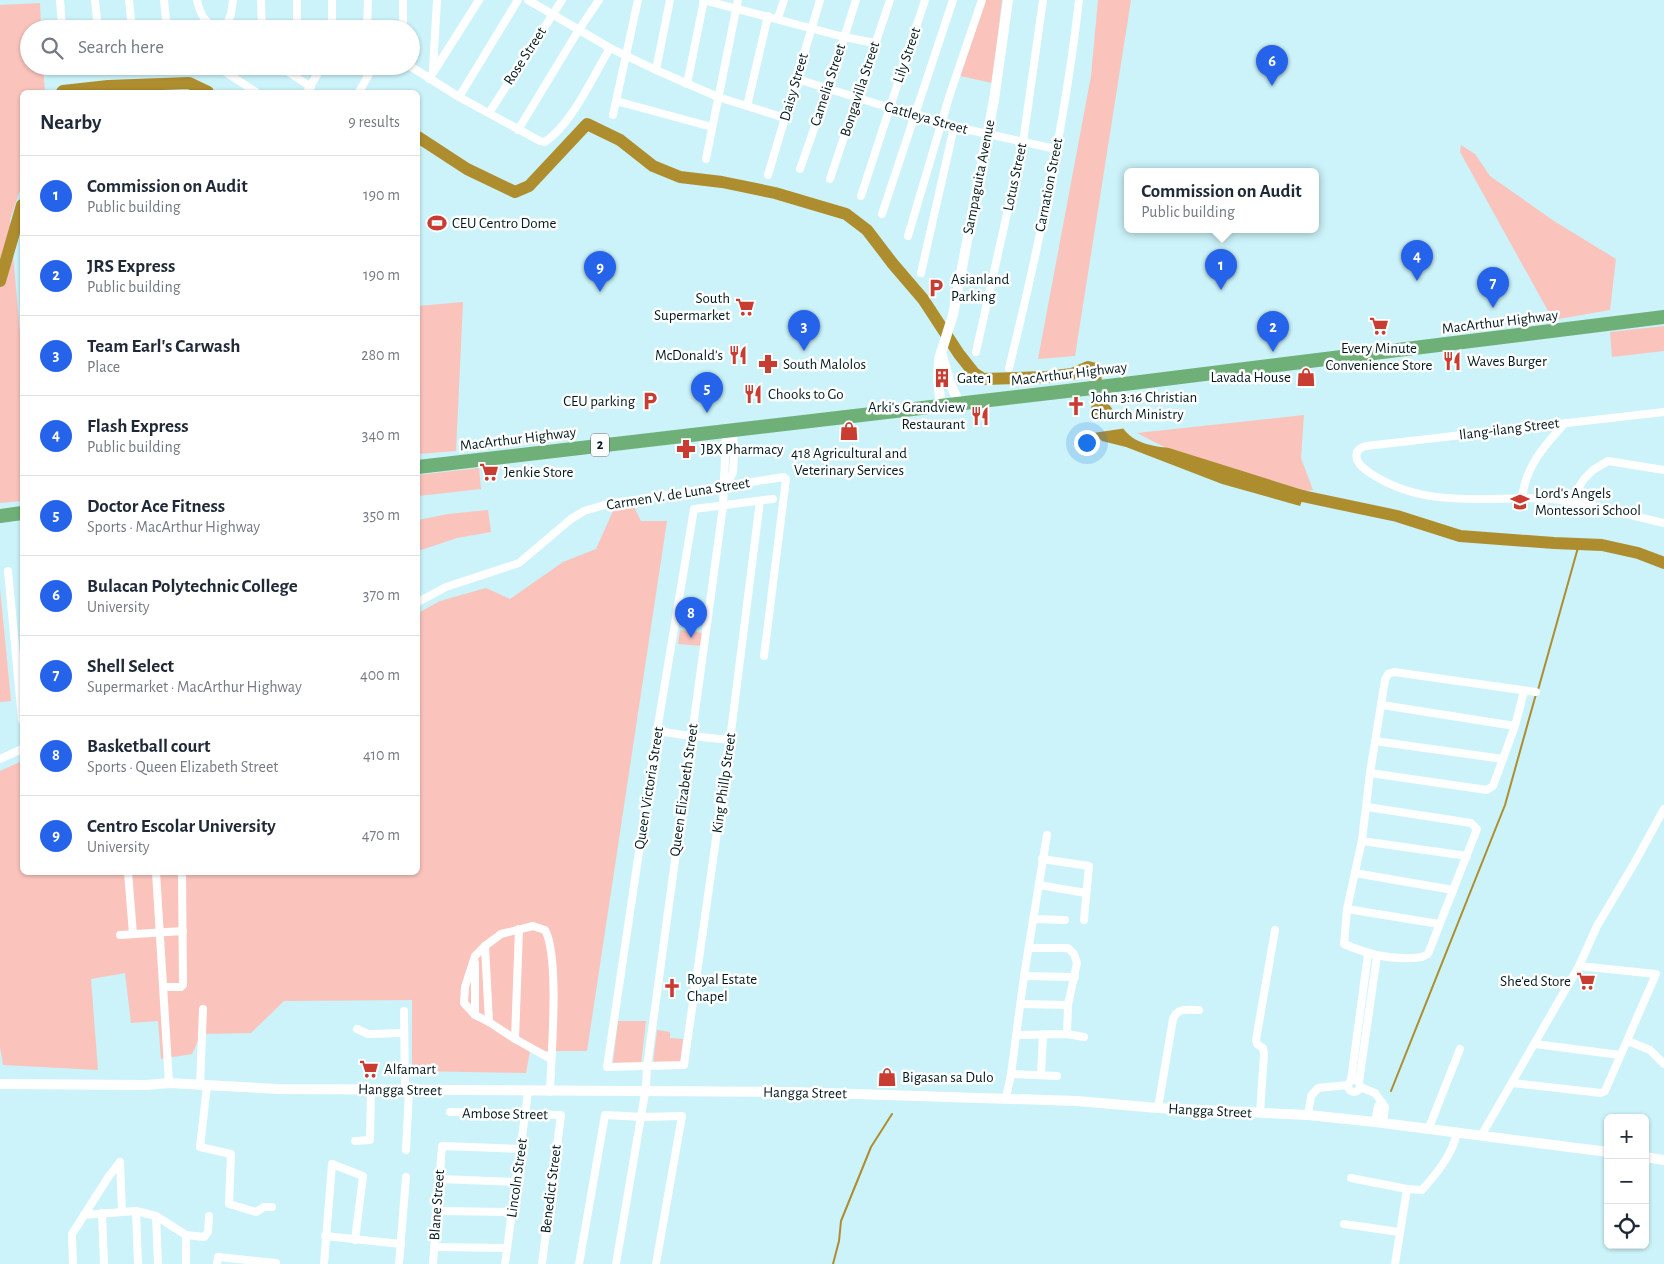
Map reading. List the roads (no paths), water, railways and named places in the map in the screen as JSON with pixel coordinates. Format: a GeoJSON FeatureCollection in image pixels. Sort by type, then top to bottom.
{"type":"FeatureCollection","features":[{"type":"Feature","properties":{"kind":"highway","name":"MacArthur Highway"},"geometry":{"type":"LineString","coordinates":[[420,467],[1084,389],[1664,317]]}},
{"type":"Feature","properties":{"kind":"highway"},"geometry":{"type":"LineString","coordinates":[[0,516],[20,513]]}},
{"type":"Feature","properties":{"kind":"street"},"geometry":{"type":"LineString","coordinates":[[60,0],[61,20]]}},
{"type":"Feature","properties":{"kind":"street"},"geometry":{"type":"LineString","coordinates":[[95,0],[97,20]]}},
{"type":"Feature","properties":{"kind":"street"},"geometry":{"type":"LineString","coordinates":[[129,0],[131,20]]}},
{"type":"Feature","properties":{"kind":"street"},"geometry":{"type":"LineString","coordinates":[[164,0],[165,20]]}},
{"type":"Feature","properties":{"kind":"street"},"geometry":{"type":"LineString","coordinates":[[197,0],[202,17],[205,20]]}},
{"type":"Feature","properties":{"kind":"street"},"geometry":{"type":"LineString","coordinates":[[229,20],[233,0]]}},
{"type":"Feature","properties":{"kind":"street"},"geometry":{"type":"LineString","coordinates":[[262,0],[262,20]]}},
{"type":"Feature","properties":{"kind":"street"},"geometry":{"type":"LineString","coordinates":[[297,0],[297,20]]}},
{"type":"Feature","properties":{"kind":"street"},"geometry":{"type":"LineString","coordinates":[[332,0],[332,20]]}},
{"type":"Feature","properties":{"kind":"street"},"geometry":{"type":"LineString","coordinates":[[367,20],[368,0]]}},
{"type":"Feature","properties":{"kind":"street"},"geometry":{"type":"LineString","coordinates":[[402,0],[403,20]]}},
{"type":"Feature","properties":{"kind":"street"},"geometry":{"type":"LineString","coordinates":[[429,79],[479,0]]}},
{"type":"Feature","properties":{"kind":"street"},"geometry":{"type":"LineString","coordinates":[[458,97],[518,0]]}},
{"type":"Feature","properties":{"kind":"street"},"geometry":{"type":"LineString","coordinates":[[528,0],[578,31],[627,57],[718,97],[785,118]]}},
{"type":"Feature","properties":{"kind":"street","name":"Rose Street"},"geometry":{"type":"LineString","coordinates":[[489,113],[562,0]]}},
{"type":"Feature","properties":{"kind":"street"},"geometry":{"type":"LineString","coordinates":[[518,130],[599,0]]}},
{"type":"Feature","properties":{"kind":"street"},"geometry":{"type":"LineString","coordinates":[[613,115],[638,0]]}},
{"type":"Feature","properties":{"kind":"street"},"geometry":{"type":"LineString","coordinates":[[656,70],[670,0]]}},
{"type":"Feature","properties":{"kind":"street"},"geometry":{"type":"LineString","coordinates":[[686,84],[704,0],[778,18],[844,37],[875,42]]}},
{"type":"Feature","properties":{"kind":"street"},"geometry":{"type":"LineString","coordinates":[[706,159],[738,0]]}},
{"type":"Feature","properties":{"kind":"street"},"geometry":{"type":"LineString","coordinates":[[778,18],[784,0]]}},
{"type":"Feature","properties":{"kind":"street","name":"Daisy Street"},"geometry":{"type":"LineString","coordinates":[[768,175],[820,0]]}},
{"type":"Feature","properties":{"kind":"street","name":"Camelia Street"},"geometry":{"type":"LineString","coordinates":[[800,169],[856,0]]}},
{"type":"Feature","properties":{"kind":"street","name":"Bongavilla Street"},"geometry":{"type":"LineString","coordinates":[[830,179],[890,0]]}},
{"type":"Feature","properties":{"kind":"street","name":"Lily Street"},"geometry":{"type":"LineString","coordinates":[[861,196],[925,0]]}},
{"type":"Feature","properties":{"kind":"street"},"geometry":{"type":"LineString","coordinates":[[882,214],[953,0]]}},
{"type":"Feature","properties":{"kind":"street"},"geometry":{"type":"LineString","coordinates":[[908,236],[950,94],[982,0]]}},
{"type":"Feature","properties":{"kind":"street","name":"Sampaguita Avenue"},"geometry":{"type":"LineString","coordinates":[[941,406],[938,367],[953,315],[988,134],[1008,0]]}},
{"type":"Feature","properties":{"kind":"street","name":"Lotus Street"},"geometry":{"type":"LineString","coordinates":[[976,352],[1023,142],[1043,0]]}},
{"type":"Feature","properties":{"kind":"street","name":"Carnation Street"},"geometry":{"type":"LineString","coordinates":[[1009,368],[1031,282],[1073,53],[1079,0]]}},
{"type":"Feature","properties":{"kind":"street"},"geometry":{"type":"LineString","coordinates":[[433,71],[437,1]]}},
{"type":"Feature","properties":{"kind":"street"},"geometry":{"type":"LineString","coordinates":[[747,106],[768,16]]}},
{"type":"Feature","properties":{"kind":"street"},"geometry":{"type":"LineString","coordinates":[[420,73],[458,97],[518,130],[546,142],[578,104],[610,48]]}},
{"type":"Feature","properties":{"kind":"street"},"geometry":{"type":"LineString","coordinates":[[230,75],[253,90]]}},
{"type":"Feature","properties":{"kind":"street"},"geometry":{"type":"LineString","coordinates":[[291,75],[309,90],[317,75]]}},
{"type":"Feature","properties":{"kind":"street"},"geometry":{"type":"LineString","coordinates":[[360,90],[368,75]]}},
{"type":"Feature","properties":{"kind":"street","name":"Cattleya Street"},"geometry":{"type":"LineString","coordinates":[[797,79],[942,124],[1056,149]]}},
{"type":"Feature","properties":{"kind":"street"},"geometry":{"type":"LineString","coordinates":[[616,101],[712,127]]}},
{"type":"Feature","properties":{"kind":"street"},"geometry":{"type":"LineString","coordinates":[[921,273],[954,127]]}},
{"type":"Feature","properties":{"kind":"street"},"geometry":{"type":"LineString","coordinates":[[942,349],[950,383],[959,403]]}},
{"type":"Feature","properties":{"kind":"street","name":"Ilang-ilang Street"},"geometry":{"type":"LineString","coordinates":[[1522,499],[1450,499],[1422,495],[1379,479],[1367,471],[1359,465],[1358,452],[1360,448],[1366,446],[1664,412]]}},
{"type":"Feature","properties":{"kind":"street"},"geometry":{"type":"LineString","coordinates":[[1565,423],[1538,454],[1525,481],[1522,499],[1552,499],[1572,502],[1664,523]]}},
{"type":"Feature","properties":{"kind":"street","name":"Queen Elizabeth Street"},"geometry":{"type":"LineString","coordinates":[[724,488],[732,478],[734,456],[729,431]]}},
{"type":"Feature","properties":{"kind":"street","name":"Queen Elizabeth Street"},"geometry":{"type":"LineString","coordinates":[[616,1264],[642,1117],[647,1067],[723,506],[725,457],[729,431]]}},
{"type":"Feature","properties":{"kind":"street"},"geometry":{"type":"LineString","coordinates":[[725,457],[734,456]]}},
{"type":"Feature","properties":{"kind":"street"},"geometry":{"type":"LineString","coordinates":[[1572,502],[1584,479],[1593,470],[1608,461],[1664,470]]}},
{"type":"Feature","properties":{"kind":"street","name":"Carmen V. de Luna Street"},"geometry":{"type":"LineString","coordinates":[[420,601],[446,587],[519,563],[559,528],[584,511],[608,504],[724,488],[784,477],[786,479],[764,656]]}},
{"type":"Feature","properties":{"kind":"street"},"geometry":{"type":"LineString","coordinates":[[723,506],[773,499]]}},
{"type":"Feature","properties":{"kind":"street","name":"King Phillp Street"},"geometry":{"type":"LineString","coordinates":[[647,1067],[684,1066],[730,740],[760,501]]}},
{"type":"Feature","properties":{"kind":"street","name":"Queen Victoria Street"},"geometry":{"type":"LineString","coordinates":[[647,1067],[606,1067],[657,731],[694,509],[723,506]]}},
{"type":"Feature","properties":{"kind":"street"},"geometry":{"type":"LineString","coordinates":[[8,571],[20,699]]}},
{"type":"Feature","properties":{"kind":"street"},"geometry":{"type":"LineString","coordinates":[[1367,807],[1471,823],[1477,828],[1428,954],[1422,957],[1378,956],[1344,944],[1347,909],[1362,841],[1370,773],[1385,680],[1388,674],[1394,672],[1536,692]]}},
{"type":"Feature","properties":{"kind":"street"},"geometry":{"type":"LineString","coordinates":[[1370,773],[1486,790],[1493,786],[1515,726],[1524,691]]}},
{"type":"Feature","properties":{"kind":"street"},"geometry":{"type":"LineString","coordinates":[[1382,705],[1515,726]]}},
{"type":"Feature","properties":{"kind":"street"},"geometry":{"type":"LineString","coordinates":[[657,731],[730,740]]}},
{"type":"Feature","properties":{"kind":"street"},"geometry":{"type":"LineString","coordinates":[[1375,741],[1503,759]]}},
{"type":"Feature","properties":{"kind":"street"},"geometry":{"type":"LineString","coordinates":[[0,760],[20,749]]}},
{"type":"Feature","properties":{"kind":"street"},"geometry":{"type":"LineString","coordinates":[[1481,1136],[1579,966],[1597,926],[1640,855],[1664,809]]}},
{"type":"Feature","properties":{"kind":"street"},"geometry":{"type":"LineString","coordinates":[[1006,1098],[1017,1035],[1032,919],[1047,835]]}},
{"type":"Feature","properties":{"kind":"street"},"geometry":{"type":"LineString","coordinates":[[1362,841],[1467,856]]}},
{"type":"Feature","properties":{"kind":"street"},"geometry":{"type":"LineString","coordinates":[[1042,859],[1088,866],[1084,920]]}},
{"type":"Feature","properties":{"kind":"street"},"geometry":{"type":"LineString","coordinates":[[1355,873],[1453,890]]}},
{"type":"Feature","properties":{"kind":"street"},"geometry":{"type":"LineString","coordinates":[[128,875],[133,934]]}},
{"type":"Feature","properties":{"kind":"street"},"geometry":{"type":"LineString","coordinates":[[156,875],[169,1083]]}},
{"type":"Feature","properties":{"kind":"street"},"geometry":{"type":"LineString","coordinates":[[164,987],[181,988],[183,985],[182,875]]}},
{"type":"Feature","properties":{"kind":"street"},"geometry":{"type":"LineString","coordinates":[[1039,885],[1086,893]]}},
{"type":"Feature","properties":{"kind":"street"},"geometry":{"type":"LineString","coordinates":[[1347,909],[1439,924]]}},
{"type":"Feature","properties":{"kind":"street"},"geometry":{"type":"LineString","coordinates":[[1032,919],[1065,920]]}},
{"type":"Feature","properties":{"kind":"street"},"geometry":{"type":"LineString","coordinates":[[550,1092],[554,982],[549,938],[545,930],[533,926],[501,934],[475,956],[475,1015],[551,1060]]}},
{"type":"Feature","properties":{"kind":"street"},"geometry":{"type":"LineString","coordinates":[[515,1039],[519,929]]}},
{"type":"Feature","properties":{"kind":"street"},"geometry":{"type":"LineString","coordinates":[[1260,1113],[1264,1054],[1263,1048],[1257,1044],[1256,1040],[1275,930]]}},
{"type":"Feature","properties":{"kind":"street"},"geometry":{"type":"LineString","coordinates":[[120,935],[182,932]]}},
{"type":"Feature","properties":{"kind":"street"},"geometry":{"type":"LineString","coordinates":[[485,946],[488,1022]]}},
{"type":"Feature","properties":{"kind":"street"},"geometry":{"type":"LineString","coordinates":[[1029,948],[1063,948],[1072,950],[1077,963],[1068,1005],[1067,1034]]}},
{"type":"Feature","properties":{"kind":"street"},"geometry":{"type":"LineString","coordinates":[[1355,1084],[1368,954]]}},
{"type":"Feature","properties":{"kind":"street"},"geometry":{"type":"LineString","coordinates":[[1355,1084],[1378,956]]}},
{"type":"Feature","properties":{"kind":"street"},"geometry":{"type":"LineString","coordinates":[[1512,1083],[1601,1093],[1605,1091],[1656,974],[1579,966]]}},
{"type":"Feature","properties":{"kind":"street"},"geometry":{"type":"LineString","coordinates":[[1024,976],[1075,977]]}},
{"type":"Feature","properties":{"kind":"street"},"geometry":{"type":"LineString","coordinates":[[1021,1004],[1068,1005]]}},
{"type":"Feature","properties":{"kind":"street"},"geometry":{"type":"LineString","coordinates":[[203,1009],[203,1086],[200,1147],[231,1154],[229,1204],[256,1212],[264,1207],[272,1207]]}},
{"type":"Feature","properties":{"kind":"street"},"geometry":{"type":"LineString","coordinates":[[1158,1108],[1172,1019],[1181,1010],[1198,1010]]}},
{"type":"Feature","properties":{"kind":"street"},"geometry":{"type":"LineString","coordinates":[[404,1011],[407,1090],[406,1150]]}},
{"type":"Feature","properties":{"kind":"street"},"geometry":{"type":"LineString","coordinates":[[357,1029],[368,1034],[404,1033]]}},
{"type":"Feature","properties":{"kind":"street"},"geometry":{"type":"LineString","coordinates":[[1041,1075],[1043,1034]]}},
{"type":"Feature","properties":{"kind":"street"},"geometry":{"type":"LineString","coordinates":[[1017,1035],[1067,1034],[1084,1037]]}},
{"type":"Feature","properties":{"kind":"street"},"geometry":{"type":"LineString","coordinates":[[1628,1041],[1650,1050],[1664,1064]]}},
{"type":"Feature","properties":{"kind":"street"},"geometry":{"type":"LineString","coordinates":[[1535,1044],[1620,1055]]}},
{"type":"Feature","properties":{"kind":"street"},"geometry":{"type":"LineString","coordinates":[[1428,1130],[1460,1049]]}},
{"type":"Feature","properties":{"kind":"street"},"geometry":{"type":"LineString","coordinates":[[1011,1074],[1057,1076]]}},
{"type":"Feature","properties":{"kind":"street","name":"Hangga Street"},"geometry":{"type":"LineString","coordinates":[[0,1084],[148,1085],[169,1083],[278,1089],[528,1092],[792,1092],[1006,1098],[1308,1115],[1379,1122],[1428,1130],[1604,1151]]}},
{"type":"Feature","properties":{"kind":"street"},"geometry":{"type":"LineString","coordinates":[[1308,1115],[1312,1096],[1318,1088],[1355,1084],[1375,1094],[1382,1102],[1385,1107],[1379,1122]]}},
{"type":"Feature","properties":{"kind":"street"},"geometry":{"type":"LineString","coordinates":[[355,1141],[370,1140],[372,1089]]}},
{"type":"Feature","properties":{"kind":"street","name":"Lincoln Street"},"geometry":{"type":"LineString","coordinates":[[505,1264],[528,1092]]}},
{"type":"Feature","properties":{"kind":"street","name":"Ambose Street"},"geometry":{"type":"LineString","coordinates":[[450,1112],[561,1115]]}},
{"type":"Feature","properties":{"kind":"street","name":"Benedict Street"},"geometry":{"type":"LineString","coordinates":[[542,1264],[561,1115]]}},
{"type":"Feature","properties":{"kind":"street"},"geometry":{"type":"LineString","coordinates":[[579,1264],[605,1115],[642,1117],[682,1116],[656,1264]]}},
{"type":"Feature","properties":{"kind":"street"},"geometry":{"type":"LineString","coordinates":[[1351,1178],[1407,1189],[1422,1190],[1454,1146],[1457,1133]]}},
{"type":"Feature","properties":{"kind":"street","name":"Blane Street"},"geometry":{"type":"LineString","coordinates":[[433,1264],[442,1146],[521,1149]]}},
{"type":"Feature","properties":{"kind":"street"},"geometry":{"type":"LineString","coordinates":[[1649,1158],[1664,1160]]}},
{"type":"Feature","properties":{"kind":"street"},"geometry":{"type":"LineString","coordinates":[[73,1264],[72,1234],[120,1162],[122,1212]]}},
{"type":"Feature","properties":{"kind":"street"},"geometry":{"type":"LineString","coordinates":[[324,1264],[332,1164],[363,1176],[355,1240]]}},
{"type":"Feature","properties":{"kind":"street"},"geometry":{"type":"LineString","coordinates":[[399,1264],[406,1177]]}},
{"type":"Feature","properties":{"kind":"street"},"geometry":{"type":"LineString","coordinates":[[439,1180],[516,1182]]}},
{"type":"Feature","properties":{"kind":"street"},"geometry":{"type":"LineString","coordinates":[[1395,1264],[1407,1189]]}},
{"type":"Feature","properties":{"kind":"street"},"geometry":{"type":"LineString","coordinates":[[84,1215],[136,1211],[156,1216],[186,1235],[204,1237],[207,1235],[209,1216]]}},
{"type":"Feature","properties":{"kind":"street"},"geometry":{"type":"LineString","coordinates":[[136,1211],[138,1264]]}},
{"type":"Feature","properties":{"kind":"street"},"geometry":{"type":"LineString","coordinates":[[437,1211],[512,1212]]}},
{"type":"Feature","properties":{"kind":"street"},"geometry":{"type":"LineString","coordinates":[[102,1213],[104,1264]]}},
{"type":"Feature","properties":{"kind":"street"},"geometry":{"type":"LineString","coordinates":[[156,1216],[158,1264]]}},
{"type":"Feature","properties":{"kind":"street"},"geometry":{"type":"LineString","coordinates":[[1344,1224],[1399,1232]]}},
{"type":"Feature","properties":{"kind":"street"},"geometry":{"type":"LineString","coordinates":[[186,1235],[186,1264]]}},
{"type":"Feature","properties":{"kind":"street"},"geometry":{"type":"LineString","coordinates":[[325,1236],[401,1244]]}},
{"type":"Feature","properties":{"kind":"street"},"geometry":{"type":"LineString","coordinates":[[434,1247],[507,1248]]}},
{"type":"Feature","properties":{"kind":"street"},"geometry":{"type":"LineString","coordinates":[[218,1261],[276,1263]]}},
{"type":"Feature","properties":{"kind":"waterway"},"geometry":{"type":"LineString","coordinates":[[72,90],[108,86],[189,83],[204,90]]}},
{"type":"Feature","properties":{"kind":"waterway"},"geometry":{"type":"LineString","coordinates":[[420,138],[467,169],[515,192],[529,186],[587,124],[620,140],[653,166],[680,177],[722,182],[775,193],[846,214],[867,230],[923,299],[959,354],[974,373],[983,379],[1047,377],[1072,374],[1088,367],[1096,369],[1098,372]]}},
{"type":"Feature","properties":{"kind":"waterway"},"geometry":{"type":"LineString","coordinates":[[0,281],[20,212]]}},
{"type":"Feature","properties":{"kind":"waterway"},"geometry":{"type":"LineString","coordinates":[[1288,493],[1397,516],[1460,536],[1602,545],[1638,553],[1664,563]]}},
{"type":"Feature","properties":{"kind":"waterway"},"geometry":{"type":"LineString","coordinates":[[1538,690],[1579,544]]}},
{"type":"Feature","properties":{"kind":"waterway"},"geometry":{"type":"LineString","coordinates":[[1391,1091],[1505,805],[1536,694]]}},
{"type":"Feature","properties":{"kind":"waterway"},"geometry":{"type":"LineString","coordinates":[[833,1264],[839,1241],[841,1221],[871,1147],[892,1114]]}},
{"type":"Feature","properties":{"kind":"place","name":"Bulacan Polytechnic College"},"geometry":{"type":"Point","coordinates":[1272,86]}},
{"type":"Feature","properties":{"kind":"place","name":"CEU Centro Dome"},"geometry":{"type":"Point","coordinates":[437,223]}},
{"type":"Feature","properties":{"kind":"place","name":"Flash Express"},"geometry":{"type":"Point","coordinates":[1417,281]}},
{"type":"Feature","properties":{"kind":"place","name":"Asianland Parking"},"geometry":{"type":"Point","coordinates":[936,288]}},
{"type":"Feature","properties":{"kind":"place","name":"Commission on Audit"},"geometry":{"type":"Point","coordinates":[1221,290]}},
{"type":"Feature","properties":{"kind":"place","name":"Centro Escolar University"},"geometry":{"type":"Point","coordinates":[600,292]}},
{"type":"Feature","properties":{"kind":"place","name":"South Supermarket"},"geometry":{"type":"Point","coordinates":[745,307]}},
{"type":"Feature","properties":{"kind":"place","name":"Shell Select"},"geometry":{"type":"Point","coordinates":[1493,308]}},
{"type":"Feature","properties":{"kind":"place","name":"Every Minute Convenience Store"},"geometry":{"type":"Point","coordinates":[1379,326]}},
{"type":"Feature","properties":{"kind":"place","name":"Team Earl's Carwash"},"geometry":{"type":"Point","coordinates":[804,351]}},
{"type":"Feature","properties":{"kind":"place","name":"JRS Express"},"geometry":{"type":"Point","coordinates":[1273,352]}},
{"type":"Feature","properties":{"kind":"place","name":"McDonald's"},"geometry":{"type":"Point","coordinates":[738,355]}},
{"type":"Feature","properties":{"kind":"place","name":"Waves Burger"},"geometry":{"type":"Point","coordinates":[1452,361]}},
{"type":"Feature","properties":{"kind":"place","name":"South Malolos"},"geometry":{"type":"Point","coordinates":[768,364]}},
{"type":"Feature","properties":{"kind":"place","name":"Lavada House"},"geometry":{"type":"Point","coordinates":[1306,377]}},
{"type":"Feature","properties":{"kind":"place","name":"Gate 1"},"geometry":{"type":"Point","coordinates":[942,378]}},
{"type":"Feature","properties":{"kind":"place","name":"Chooks to Go"},"geometry":{"type":"Point","coordinates":[753,394]}},
{"type":"Feature","properties":{"kind":"place","name":"CEU parking"},"geometry":{"type":"Point","coordinates":[650,401]}},
{"type":"Feature","properties":{"kind":"place","name":"John 3:16 Christian Church Ministry"},"geometry":{"type":"Point","coordinates":[1076,406]}},
{"type":"Feature","properties":{"kind":"place","name":"Doctor Ace Fitness"},"geometry":{"type":"Point","coordinates":[707,413]}},
{"type":"Feature","properties":{"kind":"place","name":"Arki's Grandview Restaurant"},"geometry":{"type":"Point","coordinates":[980,416]}},
{"type":"Feature","properties":{"kind":"place","name":"418 Agricultural and Veterinary Services"},"geometry":{"type":"Point","coordinates":[849,431]}},
{"type":"Feature","properties":{"kind":"place","name":"JBX Pharmacy"},"geometry":{"type":"Point","coordinates":[686,449]}},
{"type":"Feature","properties":{"kind":"place","name":"Jenkie Store"},"geometry":{"type":"Point","coordinates":[489,472]}},
{"type":"Feature","properties":{"kind":"place","name":"Lord's Angels Montessori School"},"geometry":{"type":"Point","coordinates":[1520,502]}},
{"type":"Feature","properties":{"kind":"place","name":"Basketball court"},"geometry":{"type":"Point","coordinates":[691,638]}},
{"type":"Feature","properties":{"kind":"place","name":"She'ed Store"},"geometry":{"type":"Point","coordinates":[1586,981]}},
{"type":"Feature","properties":{"kind":"place","name":"Royal Estate Chapel"},"geometry":{"type":"Point","coordinates":[672,988]}},
{"type":"Feature","properties":{"kind":"place","name":"Alfamart"},"geometry":{"type":"Point","coordinates":[369,1069]}},
{"type":"Feature","properties":{"kind":"place","name":"Bigasan sa Dulo"},"geometry":{"type":"Point","coordinates":[887,1077]}}]}
